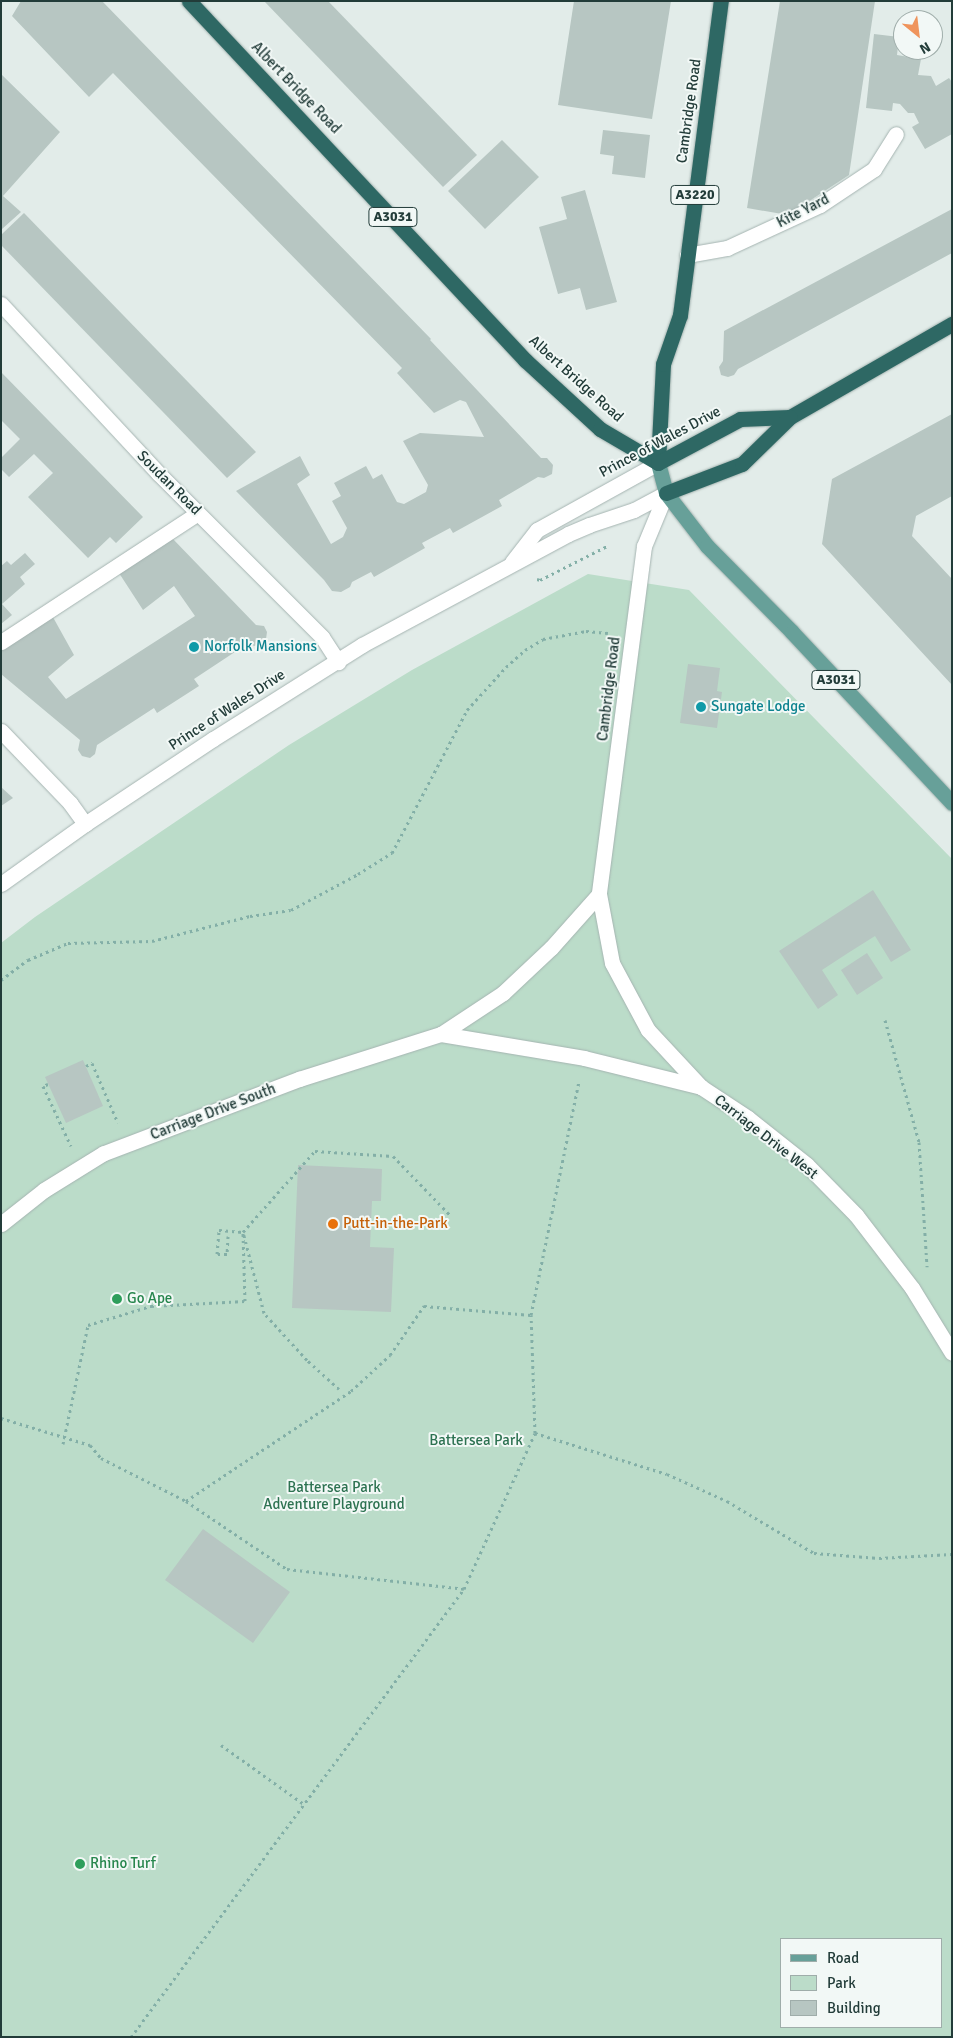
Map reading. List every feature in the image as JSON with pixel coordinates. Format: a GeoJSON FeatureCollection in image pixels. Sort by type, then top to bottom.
{"type":"FeatureCollection","features":[{"type":"Feature","properties":{"kind":"highway","name":"Albert Bridge Road"},"geometry":{"type":"LineString","coordinates":[[189,1],[525,360],[600,428],[658,462]]}},
{"type":"Feature","properties":{"kind":"highway","name":"Cambridge Road"},"geometry":{"type":"LineString","coordinates":[[658,462],[663,364],[680,315],[721,1]]}},
{"type":"Feature","properties":{"kind":"highway","name":"Prince of Wales Drive"},"geometry":{"type":"LineString","coordinates":[[658,462],[740,419],[790,417],[952,324]]}},
{"type":"Feature","properties":{"kind":"highway"},"geometry":{"type":"LineString","coordinates":[[666,493],[742,464],[790,417]]}},
{"type":"Feature","properties":{"kind":"main road","name":"A3031"},"geometry":{"type":"LineString","coordinates":[[658,462],[666,493],[713,552],[792,632],[952,803]]}},
{"type":"Feature","properties":{"kind":"street","name":"Kite Yard"},"geometry":{"type":"LineString","coordinates":[[687,255],[727,248],[820,205],[874,169],[896,134]]}},
{"type":"Feature","properties":{"kind":"street","name":"Soudan Road"},"geometry":{"type":"LineString","coordinates":[[1,304],[158,473],[322,637],[338,662]]}},
{"type":"Feature","properties":{"kind":"street","name":"Prince of Wales Drive"},"geometry":{"type":"LineString","coordinates":[[508,568],[537,530],[658,462]]}},
{"type":"Feature","properties":{"kind":"street","name":"Prince of Wales Drive"},"geometry":{"type":"LineString","coordinates":[[1,884],[85,824],[213,739],[338,662],[362,645],[575,531],[634,510],[666,493]]}},
{"type":"Feature","properties":{"kind":"street","name":"Cambridge Road"},"geometry":{"type":"LineString","coordinates":[[666,493],[644,546],[599,894],[612,963],[648,1030],[701,1087]]}},
{"type":"Feature","properties":{"kind":"street"},"geometry":{"type":"LineString","coordinates":[[1,642],[198,512]]}},
{"type":"Feature","properties":{"kind":"street"},"geometry":{"type":"LineString","coordinates":[[1,731],[70,803],[85,824]]}},
{"type":"Feature","properties":{"kind":"street"},"geometry":{"type":"LineString","coordinates":[[441,1034],[504,993],[550,948],[599,894]]}},
{"type":"Feature","properties":{"kind":"street","name":"Carriage Drive West"},"geometry":{"type":"LineString","coordinates":[[441,1034],[584,1058],[701,1087],[748,1118],[808,1165],[856,1215],[912,1288],[952,1353]]}},
{"type":"Feature","properties":{"kind":"street","name":"Carriage Drive South"},"geometry":{"type":"LineString","coordinates":[[1,1224],[44,1190],[104,1154],[127,1144],[290,1082],[441,1034]]}},
{"type":"Feature","properties":{"kind":"path"},"geometry":{"type":"LineString","coordinates":[[560,570],[588,556]]}},
{"type":"Feature","properties":{"kind":"path"},"geometry":{"type":"LineString","coordinates":[[1,980],[28,960],[68,943],[152,941],[250,916],[291,910],[358,874],[392,853],[467,710],[506,667],[525,650],[543,639],[586,631],[633,636]]}},
{"type":"Feature","properties":{"kind":"path"},"geometry":{"type":"LineString","coordinates":[[886,1020],[919,1142],[927,1275]]}},
{"type":"Feature","properties":{"kind":"path"},"geometry":{"type":"LineString","coordinates":[[131,2037],[464,1589],[535,1434],[530,1315],[584,1058]]}},
{"type":"Feature","properties":{"kind":"path"},"geometry":{"type":"LineString","coordinates":[[86,1066],[92,1064],[127,1144]]}},
{"type":"Feature","properties":{"kind":"path"},"geometry":{"type":"LineString","coordinates":[[48,1084],[43,1086],[80,1168]]}},
{"type":"Feature","properties":{"kind":"path"},"geometry":{"type":"LineString","coordinates":[[63,1444],[88,1325],[151,1306],[245,1301],[243,1232],[315,1151],[393,1156],[449,1214]]}},
{"type":"Feature","properties":{"kind":"path"},"geometry":{"type":"LineString","coordinates":[[228,1236],[227,1254],[217,1254],[219,1230],[243,1232]]}},
{"type":"Feature","properties":{"kind":"path"},"geometry":{"type":"LineString","coordinates":[[243,1232],[264,1312],[308,1360],[339,1389]]}},
{"type":"Feature","properties":{"kind":"path"},"geometry":{"type":"LineString","coordinates":[[186,1501],[351,1391],[390,1355],[424,1306],[530,1315]]}},
{"type":"Feature","properties":{"kind":"path"},"geometry":{"type":"LineString","coordinates":[[1,1418],[90,1445],[101,1458],[186,1501],[286,1569],[464,1589]]}},
{"type":"Feature","properties":{"kind":"path"},"geometry":{"type":"LineString","coordinates":[[535,1434],[666,1474],[727,1501],[814,1553],[879,1558],[952,1554]]}},
{"type":"Feature","properties":{"kind":"path"},"geometry":{"type":"LineString","coordinates":[[221,1745],[305,1805]]}},
{"type":"Feature","properties":{"kind":"green space","name":"Battersea Park"},"geometry":{"type":"Polygon","coordinates":[[[588,574],[689,590],[952,859],[952,2037],[1,2037],[1,943],[35,917],[289,745],[412,670],[588,574]]]}},
{"type":"Feature","properties":{"kind":"building"},"geometry":{"type":"Polygon","coordinates":[[[21,1],[102,1],[431,339],[541,458],[547,458],[553,465],[552,474],[544,478],[538,477],[499,500],[502,506],[453,533],[450,528],[422,543],[425,548],[374,577],[371,572],[352,582],[350,587],[341,592],[332,591],[324,580],[236,491],[300,456],[310,475],[297,484],[331,544],[343,537],[347,528],[332,501],[341,496],[334,483],[366,466],[373,479],[382,474],[397,502],[404,504],[426,492],[428,485],[403,441],[420,433],[484,437],[466,402],[460,400],[434,413],[397,373],[402,368],[113,73],[89,97],[12,16],[21,1]]]}},
{"type":"Feature","properties":{"kind":"building"},"geometry":{"type":"Polygon","coordinates":[[[264,1],[328,1],[477,155],[443,187],[264,1]]]}},
{"type":"Feature","properties":{"kind":"building"},"geometry":{"type":"Polygon","coordinates":[[[574,1],[671,1],[652,119],[558,105],[574,1]]]}},
{"type":"Feature","properties":{"kind":"building"},"geometry":{"type":"Polygon","coordinates":[[[780,1],[875,1],[849,175],[788,215],[747,208],[780,1]]]}},
{"type":"Feature","properties":{"kind":"building"},"geometry":{"type":"Polygon","coordinates":[[[874,34],[893,36],[893,60],[921,60],[918,75],[931,76],[936,86],[949,78],[952,82],[952,134],[925,149],[912,127],[919,123],[914,113],[908,113],[900,104],[893,103],[892,111],[866,108],[874,34]]]}},
{"type":"Feature","properties":{"kind":"building"},"geometry":{"type":"Polygon","coordinates":[[[1,74],[60,132],[3,196],[21,212],[2,229],[1,74]]]}},
{"type":"Feature","properties":{"kind":"building"},"geometry":{"type":"Polygon","coordinates":[[[603,130],[650,135],[645,178],[612,174],[614,156],[600,154],[603,130]]]}},
{"type":"Feature","properties":{"kind":"building"},"geometry":{"type":"Polygon","coordinates":[[[502,140],[539,177],[485,229],[448,191],[502,140]]]}},
{"type":"Feature","properties":{"kind":"building"},"geometry":{"type":"Polygon","coordinates":[[[585,190],[617,302],[586,310],[580,288],[558,294],[539,227],[567,219],[561,197],[585,190]]]}},
{"type":"Feature","properties":{"kind":"building"},"geometry":{"type":"Polygon","coordinates":[[[952,209],[952,253],[738,369],[734,375],[728,377],[721,375],[719,367],[723,361],[724,331],[952,209]]]}},
{"type":"Feature","properties":{"kind":"building"},"geometry":{"type":"Polygon","coordinates":[[[24,213],[256,452],[227,478],[1,245],[1,235],[24,213]]]}},
{"type":"Feature","properties":{"kind":"building"},"geometry":{"type":"Polygon","coordinates":[[[1,372],[143,517],[116,543],[110,537],[88,558],[28,497],[53,473],[34,454],[9,477],[1,469],[1,458],[20,439],[1,420],[1,372]]]}},
{"type":"Feature","properties":{"kind":"building"},"geometry":{"type":"Polygon","coordinates":[[[952,414],[952,496],[916,516],[912,536],[952,579],[952,685],[822,544],[832,479],[952,414]]]}},
{"type":"Feature","properties":{"kind":"building","name":"Norfolk Mansions"},"geometry":{"type":"Polygon","coordinates":[[[172,538],[256,625],[264,626],[267,632],[266,639],[255,646],[247,644],[194,679],[199,686],[157,713],[154,708],[97,745],[95,754],[90,758],[82,756],[78,750],[80,740],[1,674],[1,649],[49,610],[74,655],[48,677],[66,699],[195,616],[174,586],[143,610],[119,573],[172,538]]]}},
{"type":"Feature","properties":{"kind":"building"},"geometry":{"type":"Polygon","coordinates":[[[25,553],[35,564],[20,577],[25,584],[2,604],[12,615],[1,624],[1,566],[7,561],[11,565],[25,553]]]}},
{"type":"Feature","properties":{"kind":"building","name":"Sungate Lodge"},"geometry":{"type":"Polygon","coordinates":[[[688,664],[720,668],[717,691],[722,692],[717,728],[680,723],[688,664]]]}},
{"type":"Feature","properties":{"kind":"building"},"geometry":{"type":"Polygon","coordinates":[[[1,787],[13,798],[1,806],[1,787]]]}},
{"type":"Feature","properties":{"kind":"building"},"geometry":{"type":"Polygon","coordinates":[[[873,890],[911,950],[891,962],[875,936],[848,953],[822,970],[838,995],[818,1009],[779,951],[873,890]]]}},
{"type":"Feature","properties":{"kind":"building"},"geometry":{"type":"Polygon","coordinates":[[[867,953],[883,978],[857,995],[841,970],[867,953]]]}},
{"type":"Feature","properties":{"kind":"building"},"geometry":{"type":"Polygon","coordinates":[[[83,1060],[103,1106],[66,1123],[45,1077],[83,1060]]]}},
{"type":"Feature","properties":{"kind":"building","name":"Putt-in-the-Park"},"geometry":{"type":"Polygon","coordinates":[[[298,1165],[382,1169],[381,1201],[372,1201],[370,1247],[394,1248],[391,1312],[292,1308],[298,1165]]]}},
{"type":"Feature","properties":{"kind":"building"},"geometry":{"type":"Polygon","coordinates":[[[203,1529],[290,1592],[253,1643],[165,1580],[203,1529]]]}},
{"type":"Feature","properties":{"kind":"place","name":"Norfolk Mansions"},"geometry":{"type":"Point","coordinates":[194,647]}},
{"type":"Feature","properties":{"kind":"place","name":"Sungate Lodge"},"geometry":{"type":"Point","coordinates":[701,707]}},
{"type":"Feature","properties":{"kind":"place","name":"Putt-in-the-Park"},"geometry":{"type":"Point","coordinates":[333,1224]}},
{"type":"Feature","properties":{"kind":"place","name":"Go Ape"},"geometry":{"type":"Point","coordinates":[117,1299]}},
{"type":"Feature","properties":{"kind":"place","name":"Rhino Turf"},"geometry":{"type":"Point","coordinates":[80,1864]}},
{"type":"Feature","properties":{"kind":"park label","name":"Battersea Park Adventure Playground"},"geometry":{"type":"Point","coordinates":[334,1496]}}]}
